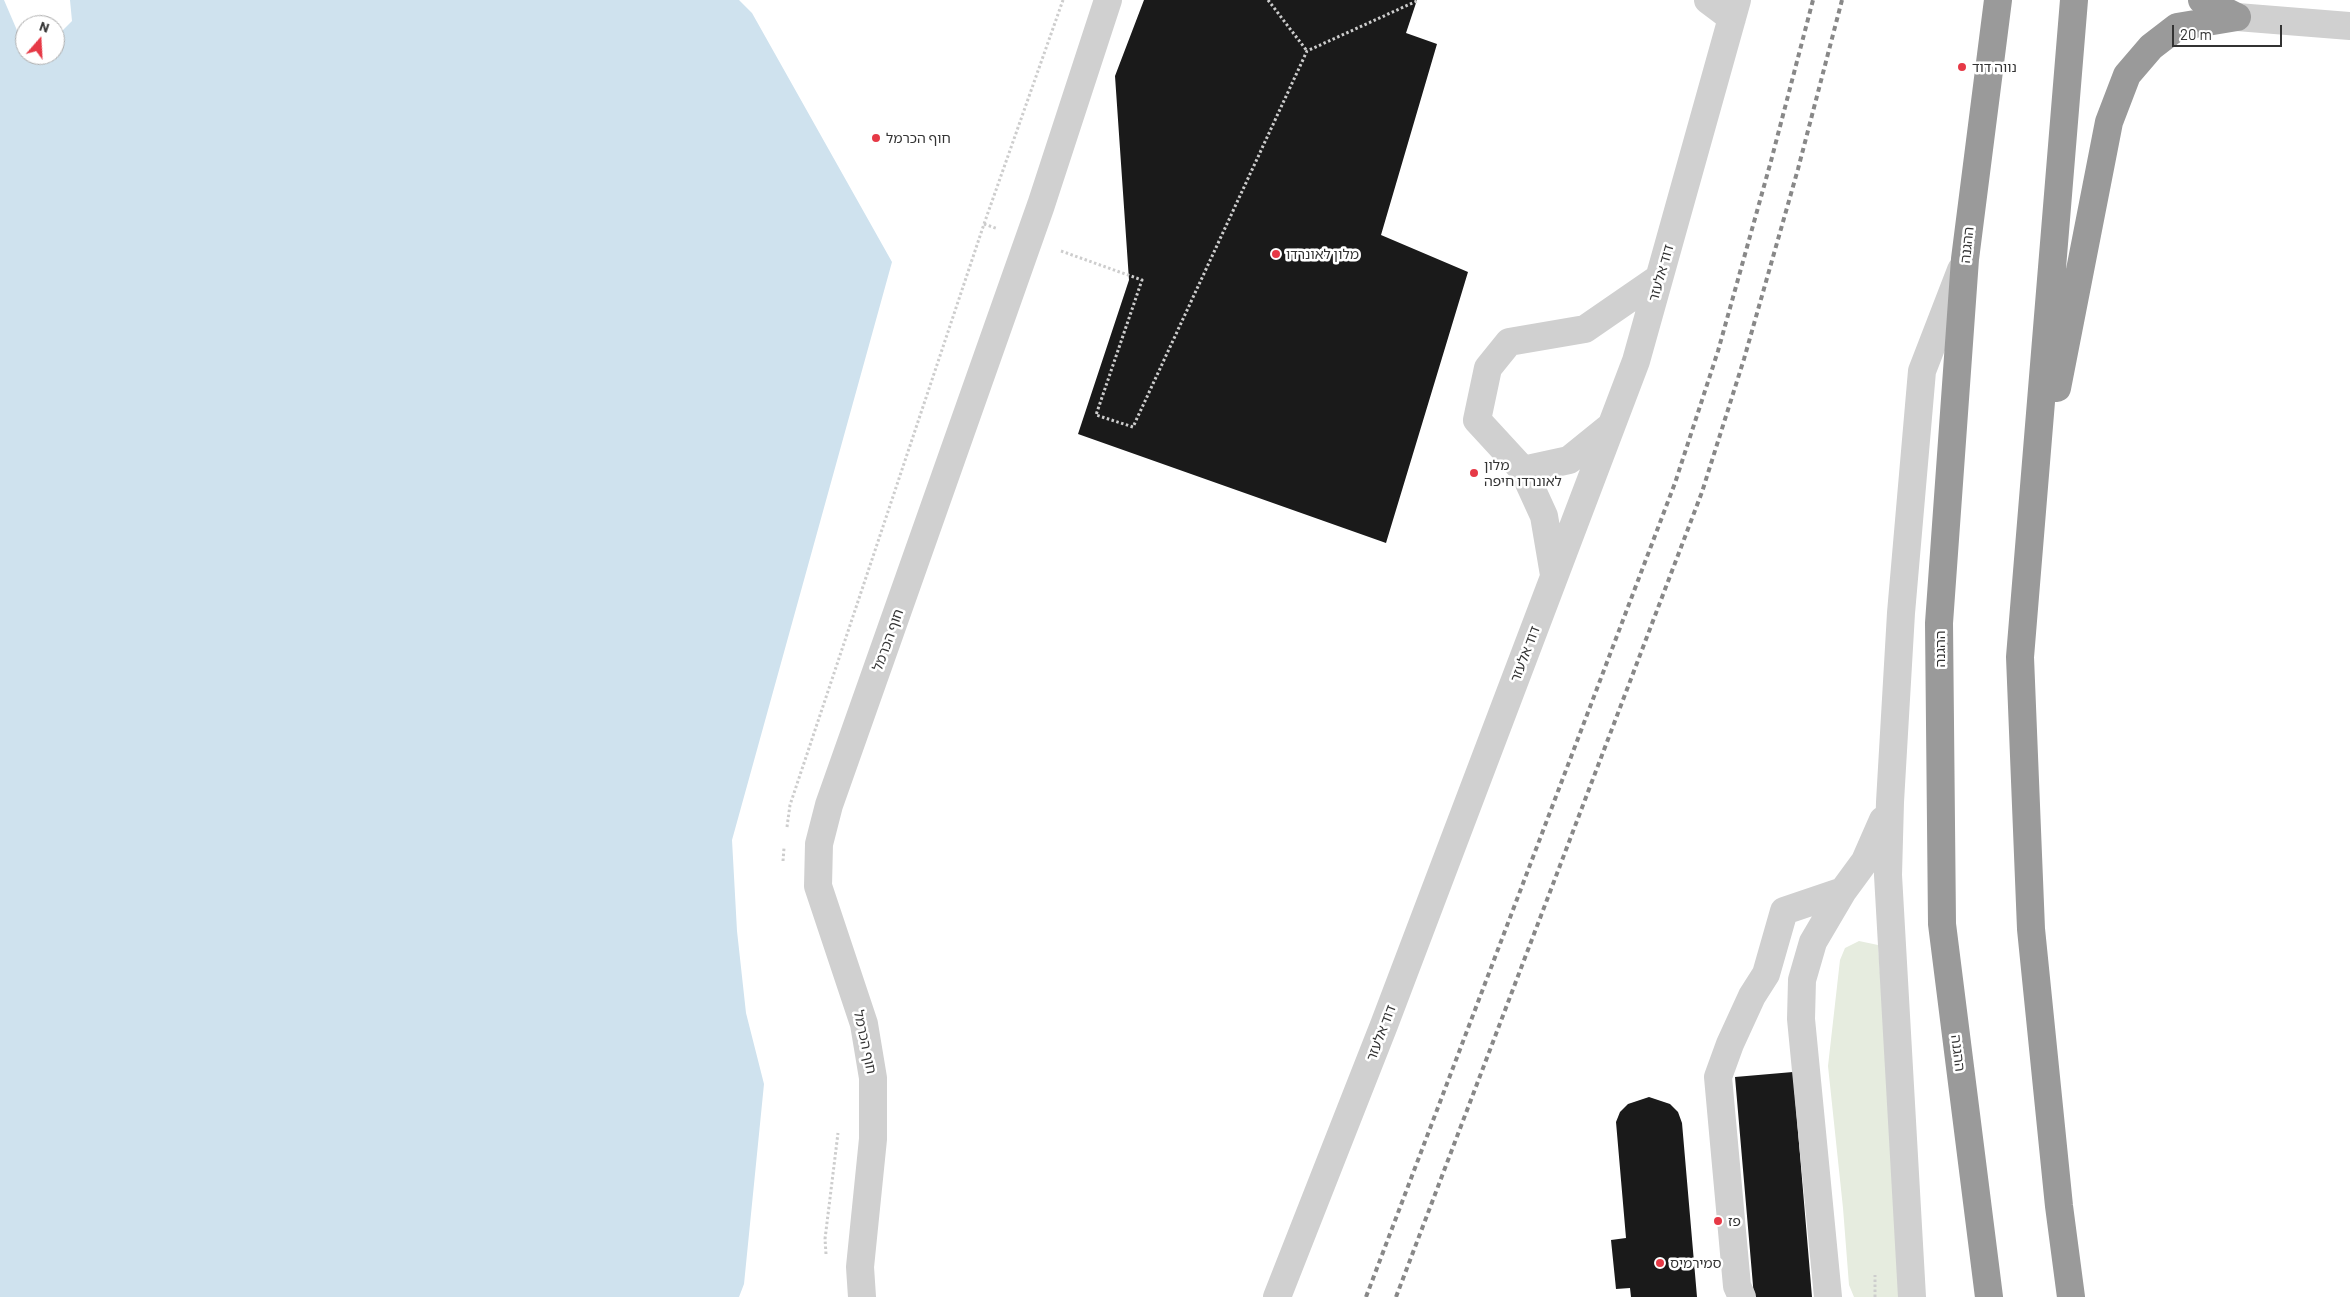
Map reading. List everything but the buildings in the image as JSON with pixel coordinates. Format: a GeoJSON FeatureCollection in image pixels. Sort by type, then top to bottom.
{"type":"FeatureCollection","features":[{"type":"Feature","properties":{"kind":"highway","name":"ההגנה"},"geometry":{"type":"LineString","coordinates":[[1989,1297],[1942,924],[1940,623],[1965,259],[1998,0]]}},
{"type":"Feature","properties":{"kind":"highway"},"geometry":{"type":"LineString","coordinates":[[2071,1297],[2059,1206],[2031,928],[2020,657],[2074,0]]}},
{"type":"Feature","properties":{"kind":"highway"},"geometry":{"type":"LineString","coordinates":[[2202,0],[2238,17]]}},
{"type":"Feature","properties":{"kind":"highway"},"geometry":{"type":"LineString","coordinates":[[2030,527],[2109,122],[2128,75],[2151,47],[2177,27],[2238,17]]}},
{"type":"Feature","properties":{"kind":"street","name":"חוף הכרמל"},"geometry":{"type":"LineString","coordinates":[[862,1297],[860,1267],[873,1139],[873,1078],[864,1024],[818,886],[819,844],[829,805],[1029,240],[1108,0]]}},
{"type":"Feature","properties":{"kind":"street"},"geometry":{"type":"LineString","coordinates":[[1708,0],[1735,9]]}},
{"type":"Feature","properties":{"kind":"street","name":"דוד אלעזר"},"geometry":{"type":"LineString","coordinates":[[1276,1297],[1381,1034],[1636,361],[1735,9]]}},
{"type":"Feature","properties":{"kind":"street"},"geometry":{"type":"LineString","coordinates":[[2238,17],[2350,26]]}},
{"type":"Feature","properties":{"kind":"street"},"geometry":{"type":"LineString","coordinates":[[1912,1297],[1888,875],[1890,802],[1901,613],[1922,371],[1965,259]]}},
{"type":"Feature","properties":{"kind":"street"},"geometry":{"type":"LineString","coordinates":[[1554,576],[1544,516],[1523,470],[1476,420],[1488,368],[1509,342],[1585,329],[1660,278]]}},
{"type":"Feature","properties":{"kind":"street"},"geometry":{"type":"LineString","coordinates":[[1523,470],[1569,460],[1612,426]]}},
{"type":"Feature","properties":{"kind":"street"},"geometry":{"type":"LineString","coordinates":[[1828,1297],[1801,1019],[1802,980],[1813,942],[1843,891],[1866,861],[1875,844],[1890,802]]}},
{"type":"Feature","properties":{"kind":"street"},"geometry":{"type":"LineString","coordinates":[[1742,1297],[1737,1286],[1718,1077],[1730,1044],[1752,996],[1766,974],[1784,911],[1843,891]]}},
{"type":"Feature","properties":{"kind":"path"},"geometry":{"type":"LineString","coordinates":[[1268,0],[1307,51]]}},
{"type":"Feature","properties":{"kind":"path"},"geometry":{"type":"LineString","coordinates":[[1029,240],[1142,280],[1096,415],[1133,427],[1307,51],[1419,0]]}},
{"type":"Feature","properties":{"kind":"shaded area"},"geometry":{"type":"Polygon","coordinates":[[[1859,941],[1878,945],[1903,1297],[1854,1297],[1849,1285],[1828,1066],[1840,960],[1845,948],[1859,941]]]}},
{"type":"Feature","properties":{"kind":"water"},"geometry":{"type":"Polygon","coordinates":[[[0,0],[739,0],[752,13],[892,262],[732,840],[737,931],[746,1013],[764,1084],[744,1284],[739,1297],[0,1297],[0,0]]]}},
{"type":"Feature","properties":{"kind":"pier"},"geometry":{"type":"Polygon","coordinates":[[[4,0],[70,0],[72,21],[65,28],[65,15],[15,15],[15,26],[4,0]]]}},
{"type":"Feature","properties":{"kind":"railway"},"geometry":{"type":"LineString","coordinates":[[1366,1297],[1675,483],[1718,351],[1771,161],[1813,0]]}},
{"type":"Feature","properties":{"kind":"railway"},"geometry":{"type":"LineString","coordinates":[[1396,1297],[1702,492],[1744,359],[1798,169],[1842,0]]}},
{"type":"Feature","properties":{"kind":"place","name":"נווה דוד"},"geometry":{"type":"Point","coordinates":[1962,67]}},
{"type":"Feature","properties":{"kind":"place","name":"חוף הכרמל"},"geometry":{"type":"Point","coordinates":[876,138]}},
{"type":"Feature","properties":{"kind":"place","name":"מלון לאונרדו"},"geometry":{"type":"Point","coordinates":[1276,254]}},
{"type":"Feature","properties":{"kind":"place","name":"מלון לאונרדו חיפה"},"geometry":{"type":"Point","coordinates":[1474,473]}},
{"type":"Feature","properties":{"kind":"place","name":"פז"},"geometry":{"type":"Point","coordinates":[1718,1221]}},
{"type":"Feature","properties":{"kind":"place","name":"סמירמיס"},"geometry":{"type":"Point","coordinates":[1660,1263]}}]}
